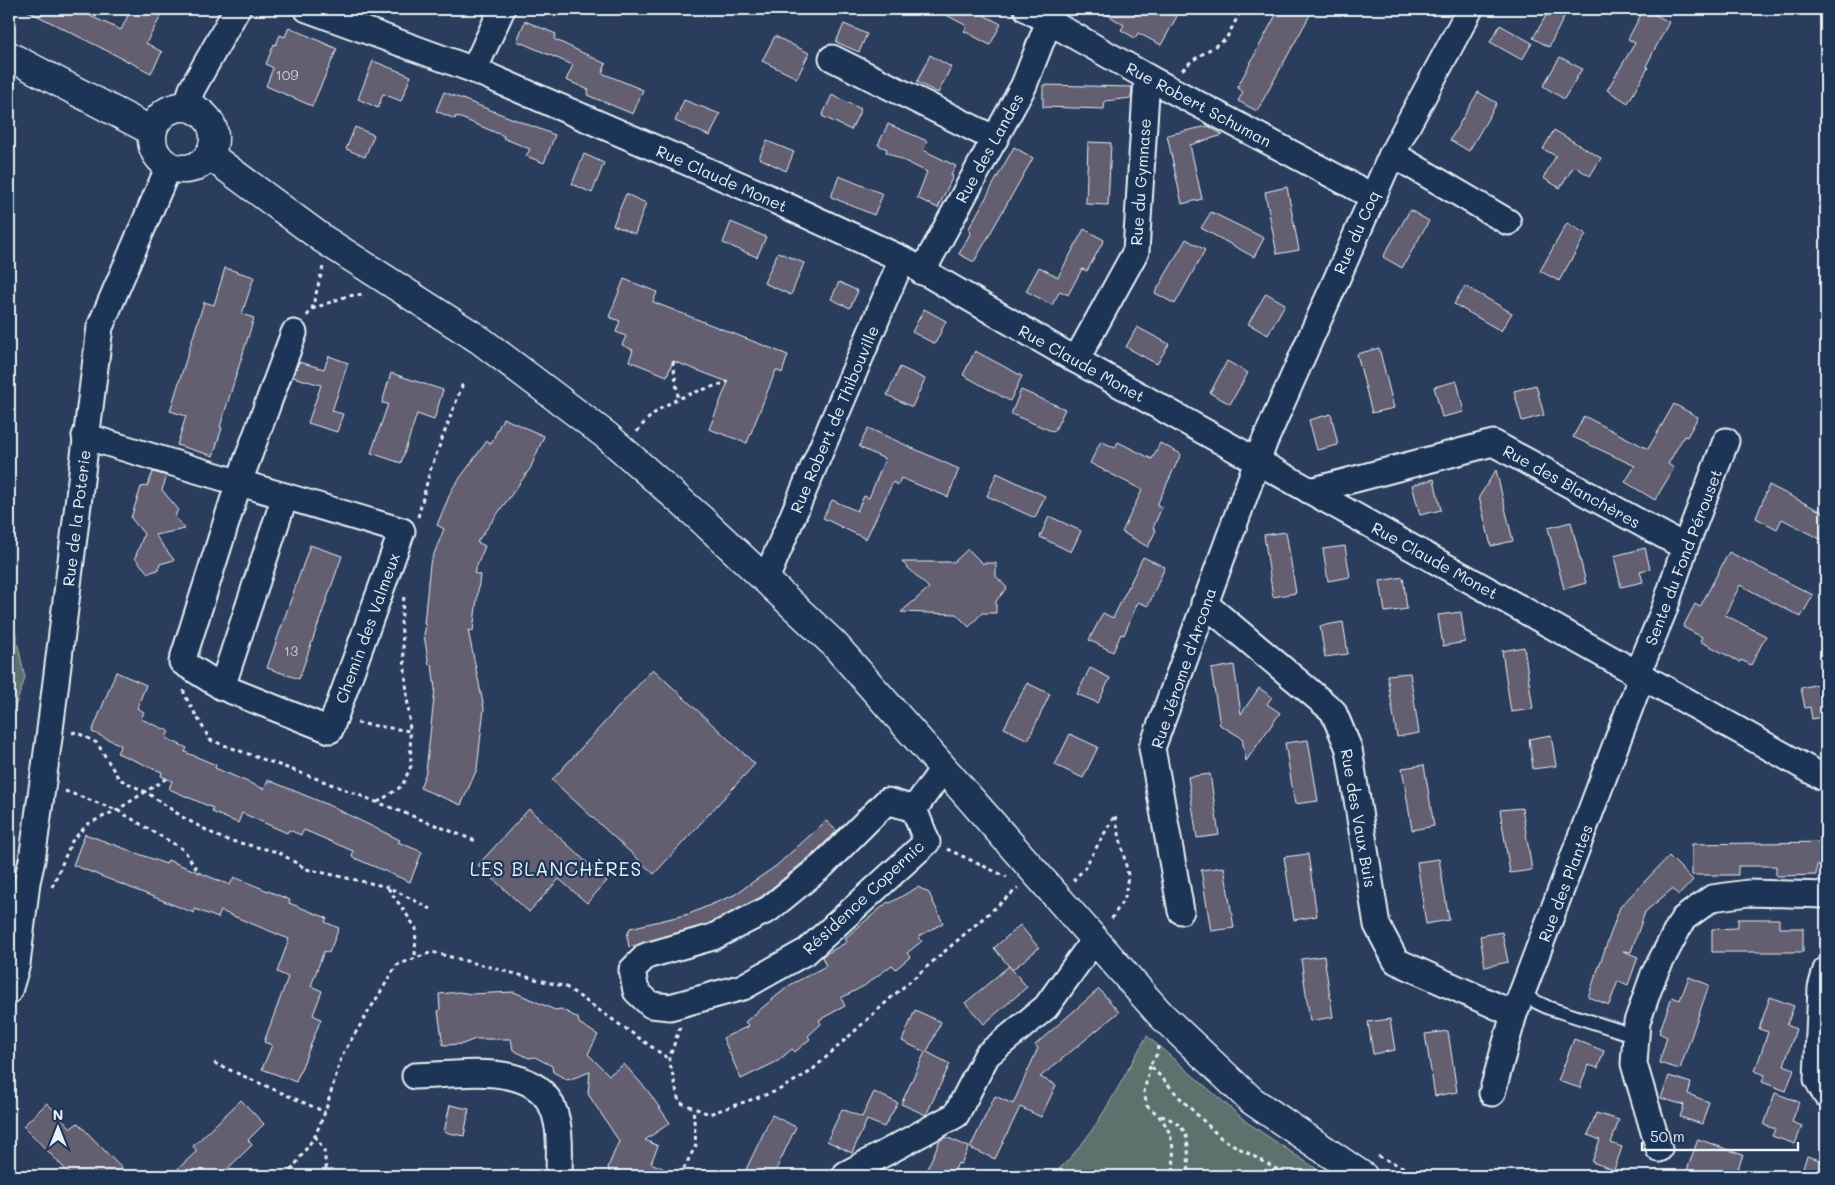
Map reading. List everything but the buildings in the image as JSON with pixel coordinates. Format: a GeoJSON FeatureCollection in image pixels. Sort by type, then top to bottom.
{"type":"FeatureCollection","features":[{"type":"Feature","properties":{"kind":"street"},"geometry":{"type":"LineString","coordinates":[[186,107],[192,89],[237,9]]}},
{"type":"Feature","properties":{"kind":"street","name":"Rue Claude Monet"},"geometry":{"type":"LineString","coordinates":[[307,9],[474,70],[761,194],[912,266],[1076,360],[1826,779]]}},
{"type":"Feature","properties":{"kind":"street"},"geometry":{"type":"LineString","coordinates":[[474,70],[502,9]]}},
{"type":"Feature","properties":{"kind":"street","name":"Rue Robert Schuman"},"geometry":{"type":"LineString","coordinates":[[1027,9],[1147,77],[1372,196]]}},
{"type":"Feature","properties":{"kind":"street","name":"Rue du Coq"},"geometry":{"type":"LineString","coordinates":[[1256,461],[1372,196],[1392,154],[1470,9]]}},
{"type":"Feature","properties":{"kind":"street","name":"Rue des Landes"},"geometry":{"type":"LineString","coordinates":[[912,266],[995,138],[1024,85],[1048,21]]}},
{"type":"Feature","properties":{"kind":"street"},"geometry":{"type":"LineString","coordinates":[[9,56],[152,131]]}},
{"type":"Feature","properties":{"kind":"street"},"geometry":{"type":"LineString","coordinates":[[832,58],[995,138]]}},
{"type":"Feature","properties":{"kind":"street","name":"Rue du Gymnase"},"geometry":{"type":"LineString","coordinates":[[1076,360],[1136,251],[1147,77]]}},
{"type":"Feature","properties":{"kind":"street"},"geometry":{"type":"LineString","coordinates":[[186,107],[200,111],[212,124],[214,141],[206,160],[191,168],[176,169],[169,166],[156,155],[152,147],[152,131],[158,117],[164,112],[171,108],[186,107]]}},
{"type":"Feature","properties":{"kind":"street"},"geometry":{"type":"LineString","coordinates":[[209,154],[329,242],[480,340],[624,451],[766,579],[830,640],[1161,1015],[1251,1100],[1368,1165]]}},
{"type":"Feature","properties":{"kind":"street"},"geometry":{"type":"LineString","coordinates":[[1392,154],[1508,222]]}},
{"type":"Feature","properties":{"kind":"street","name":"Rue de la Poterie"},"geometry":{"type":"LineString","coordinates":[[9,991],[17,964],[18,877],[43,783],[100,327],[169,166]]}},
{"type":"Feature","properties":{"kind":"street","name":"Rue Robert de Thibouville"},"geometry":{"type":"LineString","coordinates":[[766,579],[912,266]]}},
{"type":"Feature","properties":{"kind":"street"},"geometry":{"type":"LineString","coordinates":[[182,662],[239,482],[294,333]]}},
{"type":"Feature","properties":{"kind":"street","name":"Chemin des Valmeux"},"geometry":{"type":"LineString","coordinates":[[85,436],[402,530],[330,730],[222,687],[182,662]]}},
{"type":"Feature","properties":{"kind":"street","name":"Sente du Fond Pérouset"},"geometry":{"type":"LineString","coordinates":[[1638,673],[1664,610],[1685,547],[1726,441]]}},
{"type":"Feature","properties":{"kind":"street","name":"Rue des Blanchères"},"geometry":{"type":"LineString","coordinates":[[1310,491],[1493,443],[1685,547]]}},
{"type":"Feature","properties":{"kind":"street","name":"Rue Jérome d'Arcona"},"geometry":{"type":"LineString","coordinates":[[1181,911],[1152,748],[1256,461]]}},
{"type":"Feature","properties":{"kind":"street"},"geometry":{"type":"LineString","coordinates":[[222,687],[286,496]]}},
{"type":"Feature","properties":{"kind":"street","name":"Rue des Vaux Buis"},"geometry":{"type":"LineString","coordinates":[[1204,602],[1333,711],[1349,749],[1377,925],[1396,961],[1518,1004]]}},
{"type":"Feature","properties":{"kind":"street","name":"Rue des Plantes"},"geometry":{"type":"LineString","coordinates":[[1492,1093],[1518,1004],[1638,686],[1638,673]]}},
{"type":"Feature","properties":{"kind":"street"},"geometry":{"type":"LineString","coordinates":[[914,810],[943,769]]}},
{"type":"Feature","properties":{"kind":"street","name":"Résidence Copernic"},"geometry":{"type":"LineString","coordinates":[[888,801],[914,810],[927,842],[807,951],[743,987],[670,1007],[651,1004],[636,991],[632,970],[646,956],[713,937],[769,908],[823,865],[888,801]]}},
{"type":"Feature","properties":{"kind":"street"},"geometry":{"type":"LineString","coordinates":[[1659,1149],[1634,1064],[1637,1022],[1654,974],[1683,919],[1712,898],[1748,893],[1826,894]]}},
{"type":"Feature","properties":{"kind":"street"},"geometry":{"type":"LineString","coordinates":[[843,1175],[956,1116],[987,1055],[1046,1007],[1094,940]]}},
{"type":"Feature","properties":{"kind":"street"},"geometry":{"type":"LineString","coordinates":[[1826,970],[1821,988],[1817,1079],[1826,1095]]}},
{"type":"Feature","properties":{"kind":"street"},"geometry":{"type":"LineString","coordinates":[[415,1076],[509,1075],[536,1085],[550,1102],[558,1122],[559,1176]]}},
{"type":"Feature","properties":{"kind":"lane"},"geometry":{"type":"LineString","coordinates":[[1518,1004],[1549,1008],[1636,1036]]}},
{"type":"Feature","properties":{"kind":"path"},"geometry":{"type":"LineString","coordinates":[[1182,70],[1193,60],[1226,40],[1242,9]]}},
{"type":"Feature","properties":{"kind":"path"},"geometry":{"type":"LineString","coordinates":[[294,333],[312,309],[329,242]]}},
{"type":"Feature","properties":{"kind":"path"},"geometry":{"type":"LineString","coordinates":[[312,309],[347,296],[400,288]]}},
{"type":"Feature","properties":{"kind":"path"},"geometry":{"type":"LineString","coordinates":[[673,361],[678,397]]}},
{"type":"Feature","properties":{"kind":"path"},"geometry":{"type":"LineString","coordinates":[[624,451],[647,417],[678,397],[728,382]]}},
{"type":"Feature","properties":{"kind":"path"},"geometry":{"type":"LineString","coordinates":[[402,530],[412,536],[430,471],[463,383]]}},
{"type":"Feature","properties":{"kind":"path"},"geometry":{"type":"LineString","coordinates":[[378,802],[402,786],[411,766],[401,621],[404,595]]}},
{"type":"Feature","properties":{"kind":"path"},"geometry":{"type":"LineString","coordinates":[[182,662],[184,694],[210,740],[378,802],[476,841]]}},
{"type":"Feature","properties":{"kind":"path"},"geometry":{"type":"LineString","coordinates":[[334,720],[410,731]]}},
{"type":"Feature","properties":{"kind":"path"},"geometry":{"type":"LineString","coordinates":[[49,738],[76,732],[97,743],[119,779],[146,792],[184,818],[223,839],[278,852],[306,869],[388,887],[431,909]]}},
{"type":"Feature","properties":{"kind":"path"},"geometry":{"type":"LineString","coordinates":[[52,887],[72,841],[88,824],[117,810],[167,778]]}},
{"type":"Feature","properties":{"kind":"path"},"geometry":{"type":"LineString","coordinates":[[43,783],[117,810],[184,850],[199,873]]}},
{"type":"Feature","properties":{"kind":"path"},"geometry":{"type":"LineString","coordinates":[[1059,898],[1084,868],[1116,815],[1128,875],[1125,897],[1111,920],[1117,927]]}},
{"type":"Feature","properties":{"kind":"path"},"geometry":{"type":"LineString","coordinates":[[688,1002],[669,1059],[679,1102],[709,1114],[777,1092],[810,1072],[893,996],[1020,886],[954,852],[927,842]]}},
{"type":"Feature","properties":{"kind":"path"},"geometry":{"type":"LineString","coordinates":[[388,887],[416,928],[416,958]]}},
{"type":"Feature","properties":{"kind":"path"},"geometry":{"type":"LineString","coordinates":[[285,1176],[294,1168],[315,1136],[325,1112],[342,1055],[397,964],[432,952],[566,987],[669,1059]]}},
{"type":"Feature","properties":{"kind":"path"},"geometry":{"type":"LineString","coordinates":[[1161,1015],[1149,1029],[1158,1038],[1158,1054],[1150,1065],[1144,1092],[1147,1106],[1161,1116],[1173,1119],[1185,1132],[1190,1151],[1189,1176]]}},
{"type":"Feature","properties":{"kind":"path"},"geometry":{"type":"LineString","coordinates":[[214,1063],[325,1112]]}},
{"type":"Feature","properties":{"kind":"path"},"geometry":{"type":"LineString","coordinates":[[1150,1065],[1182,1100],[1222,1138],[1289,1176]]}},
{"type":"Feature","properties":{"kind":"path"},"geometry":{"type":"LineString","coordinates":[[680,1176],[696,1145],[693,1108]]}},
{"type":"Feature","properties":{"kind":"path"},"geometry":{"type":"LineString","coordinates":[[1161,1116],[1169,1130],[1174,1161],[1173,1176]]}},
{"type":"Feature","properties":{"kind":"path"},"geometry":{"type":"LineString","coordinates":[[315,1136],[324,1150],[327,1176]]}},
{"type":"Feature","properties":{"kind":"path"},"geometry":{"type":"LineString","coordinates":[[1368,1165],[1389,1163],[1423,1176]]}},
{"type":"Feature","properties":{"kind":"green space"},"geometry":{"type":"Polygon","coordinates":[[[9,628],[15,631],[25,678],[13,713],[9,709],[9,628]]]}},
{"type":"Feature","properties":{"kind":"green space"},"geometry":{"type":"Polygon","coordinates":[[[1147,1036],[1248,1123],[1327,1176],[1051,1176],[1066,1162],[1093,1129],[1147,1036]]]}},
{"type":"Feature","properties":{"kind":"district","name":"LES BLANCHÈRES"},"geometry":{"type":"Point","coordinates":[556,868]}}]}
